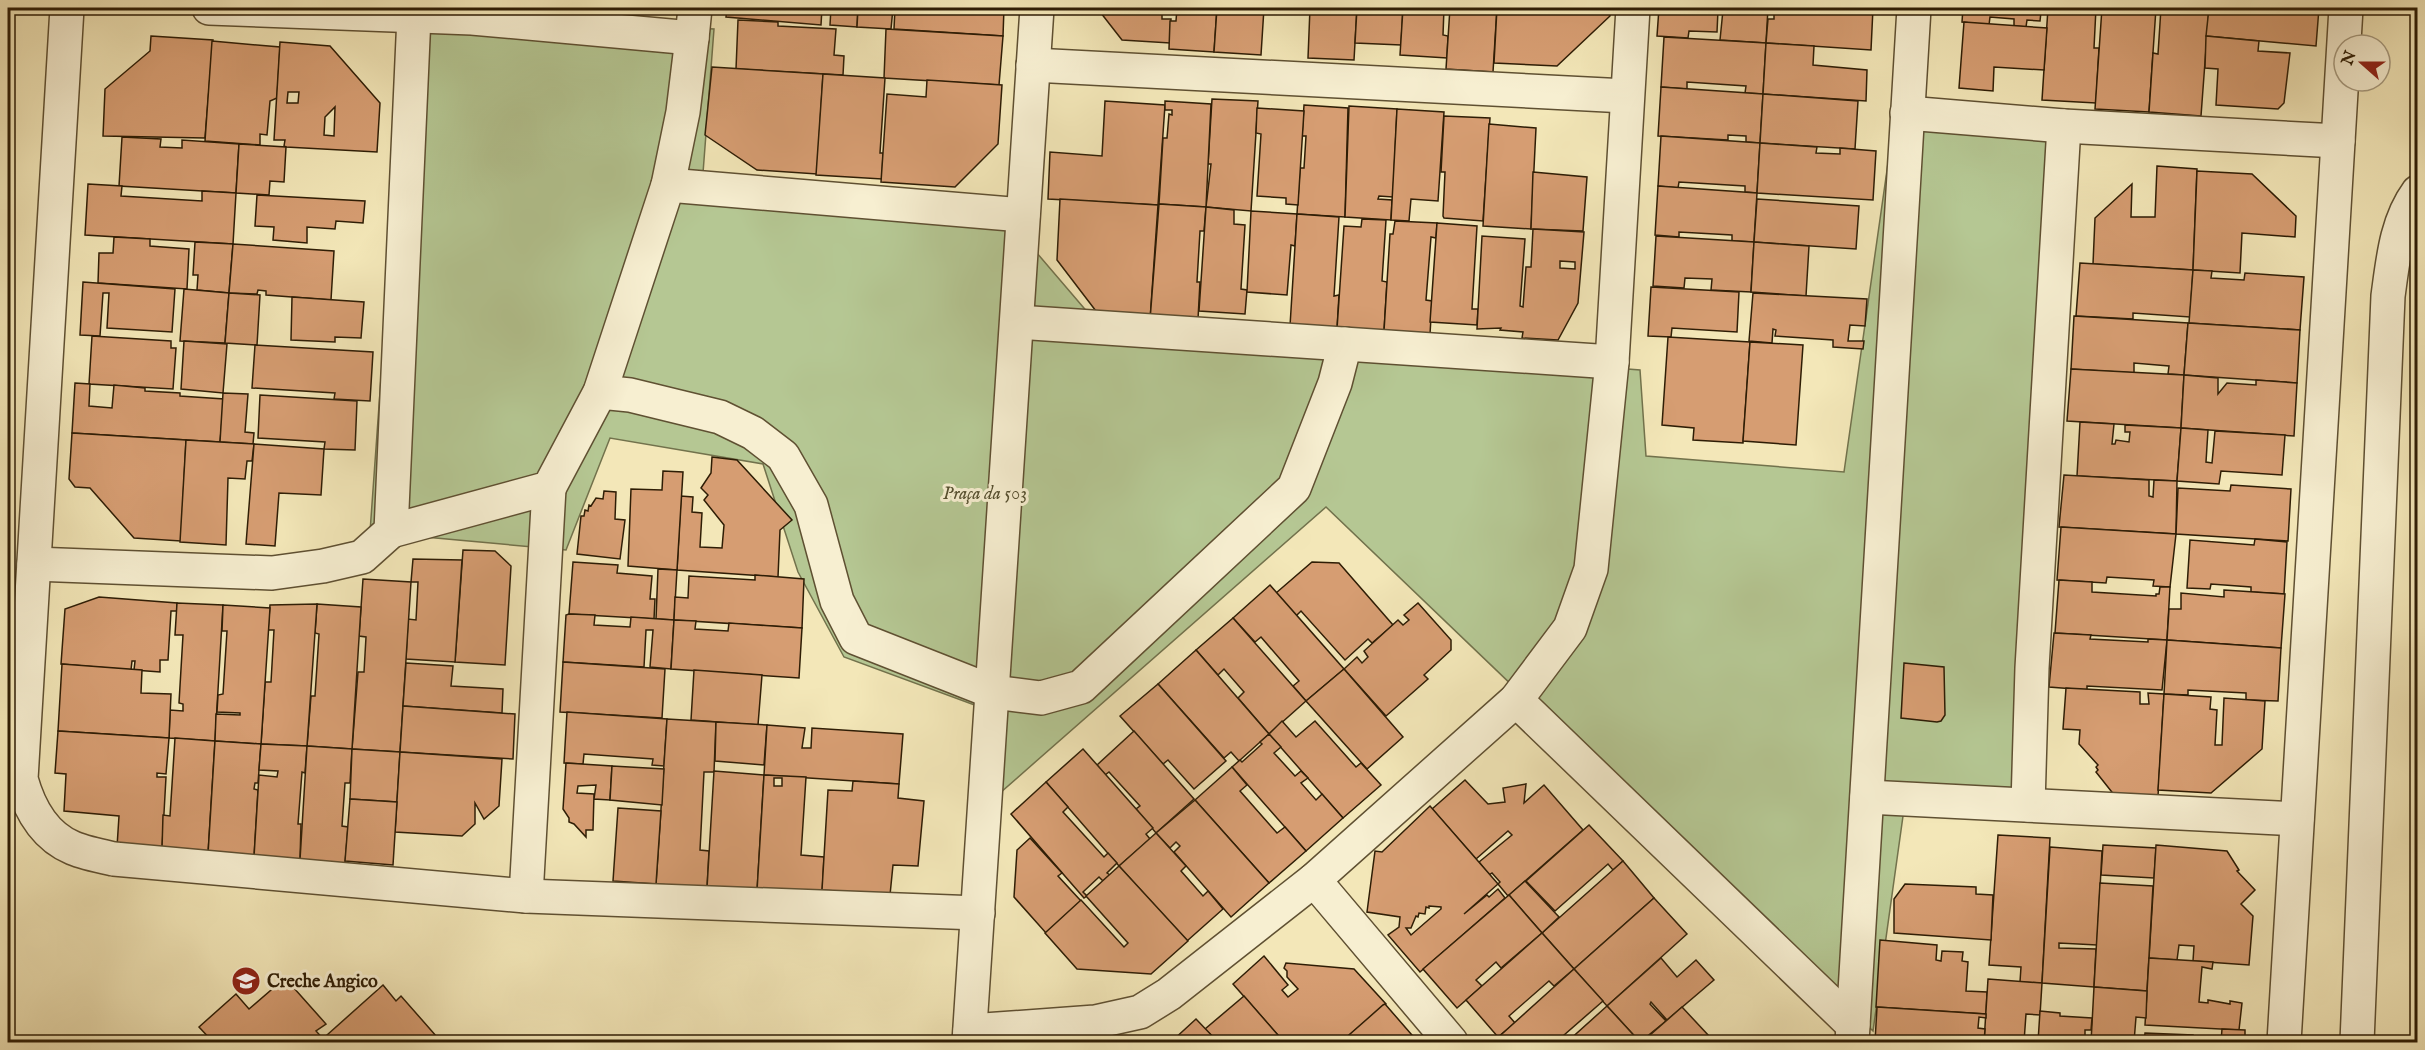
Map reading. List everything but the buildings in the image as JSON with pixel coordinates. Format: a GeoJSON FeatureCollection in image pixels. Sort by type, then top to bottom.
{"type":"FeatureCollection","features":[{"type":"Feature","properties":{"kind":"street"},"geometry":{"type":"LineString","coordinates":[[67,8],[21,780],[30,808],[45,828],[72,848],[114,859],[525,896],[978,913]]}},
{"type":"Feature","properties":{"kind":"street"},"geometry":{"type":"LineString","coordinates":[[210,8],[472,18],[693,23],[683,112],[668,185],[600,392],[549,488],[525,896]]}},
{"type":"Feature","properties":{"kind":"street"},"geometry":{"type":"LineString","coordinates":[[1037,8],[970,1037],[1095,1022],[1140,1012],[1169,994],[1314,880],[1516,700],[1570,628],[1591,569],[1612,362],[1633,8]]}},
{"type":"Feature","properties":{"kind":"street"},"geometry":{"type":"LineString","coordinates":[[1853,1034],[1914,8]]}},
{"type":"Feature","properties":{"kind":"street"},"geometry":{"type":"LineString","coordinates":[[2283,1042],[2346,8]]}},
{"type":"Feature","properties":{"kind":"street"},"geometry":{"type":"LineString","coordinates":[[391,531],[414,16]]}},
{"type":"Feature","properties":{"kind":"street"},"geometry":{"type":"LineString","coordinates":[[1033,65],[1626,96]]}},
{"type":"Feature","properties":{"kind":"street"},"geometry":{"type":"LineString","coordinates":[[1907,113],[2064,126],[2337,141]]}},
{"type":"Feature","properties":{"kind":"street"},"geometry":{"type":"LineString","coordinates":[[2028,805],[2032,668],[2064,126]]}},
{"type":"Feature","properties":{"kind":"street"},"geometry":{"type":"LineString","coordinates":[[668,185],[1023,215]]}},
{"type":"Feature","properties":{"kind":"street"},"geometry":{"type":"LineString","coordinates":[[2357,1042],[2388,296],[2395,243],[2412,200],[2418,192]]}},
{"type":"Feature","properties":{"kind":"street"},"geometry":{"type":"LineString","coordinates":[[1017,322],[1612,362]]}},
{"type":"Feature","properties":{"kind":"street"},"geometry":{"type":"LineString","coordinates":[[600,392],[630,395],[720,417],[753,433],[783,456],[811,505],[837,601],[856,638],[993,692],[1041,698],[1081,687],[1294,488],[1335,383],[1345,345]]}},
{"type":"Feature","properties":{"kind":"street"},"geometry":{"type":"LineString","coordinates":[[34,564],[272,573],[323,566],[362,557],[391,531],[549,488]]}},
{"type":"Feature","properties":{"kind":"street"},"geometry":{"type":"LineString","coordinates":[[1516,700],[1853,1034]]}},
{"type":"Feature","properties":{"kind":"street"},"geometry":{"type":"LineString","coordinates":[[1867,797],[2296,819]]}},
{"type":"Feature","properties":{"kind":"street"},"geometry":{"type":"LineString","coordinates":[[1314,880],[1451,1042]]}},
{"type":"Feature","properties":{"kind":"green space","name":"Praça da 503"},"geometry":{"type":"Polygon","coordinates":[[[407,13],[714,29],[702,186],[1001,211],[1101,328],[1640,370],[1646,456],[1844,472],[1894,121],[2074,132],[2040,808],[1904,809],[1873,1031],[1326,507],[968,821],[980,707],[844,657],[798,572],[763,464],[610,438],[566,550],[370,532],[407,13]]]}},
{"type":"Feature","properties":{"kind":"place","name":"Creche Angico"},"geometry":{"type":"Point","coordinates":[246,981]}}]}
